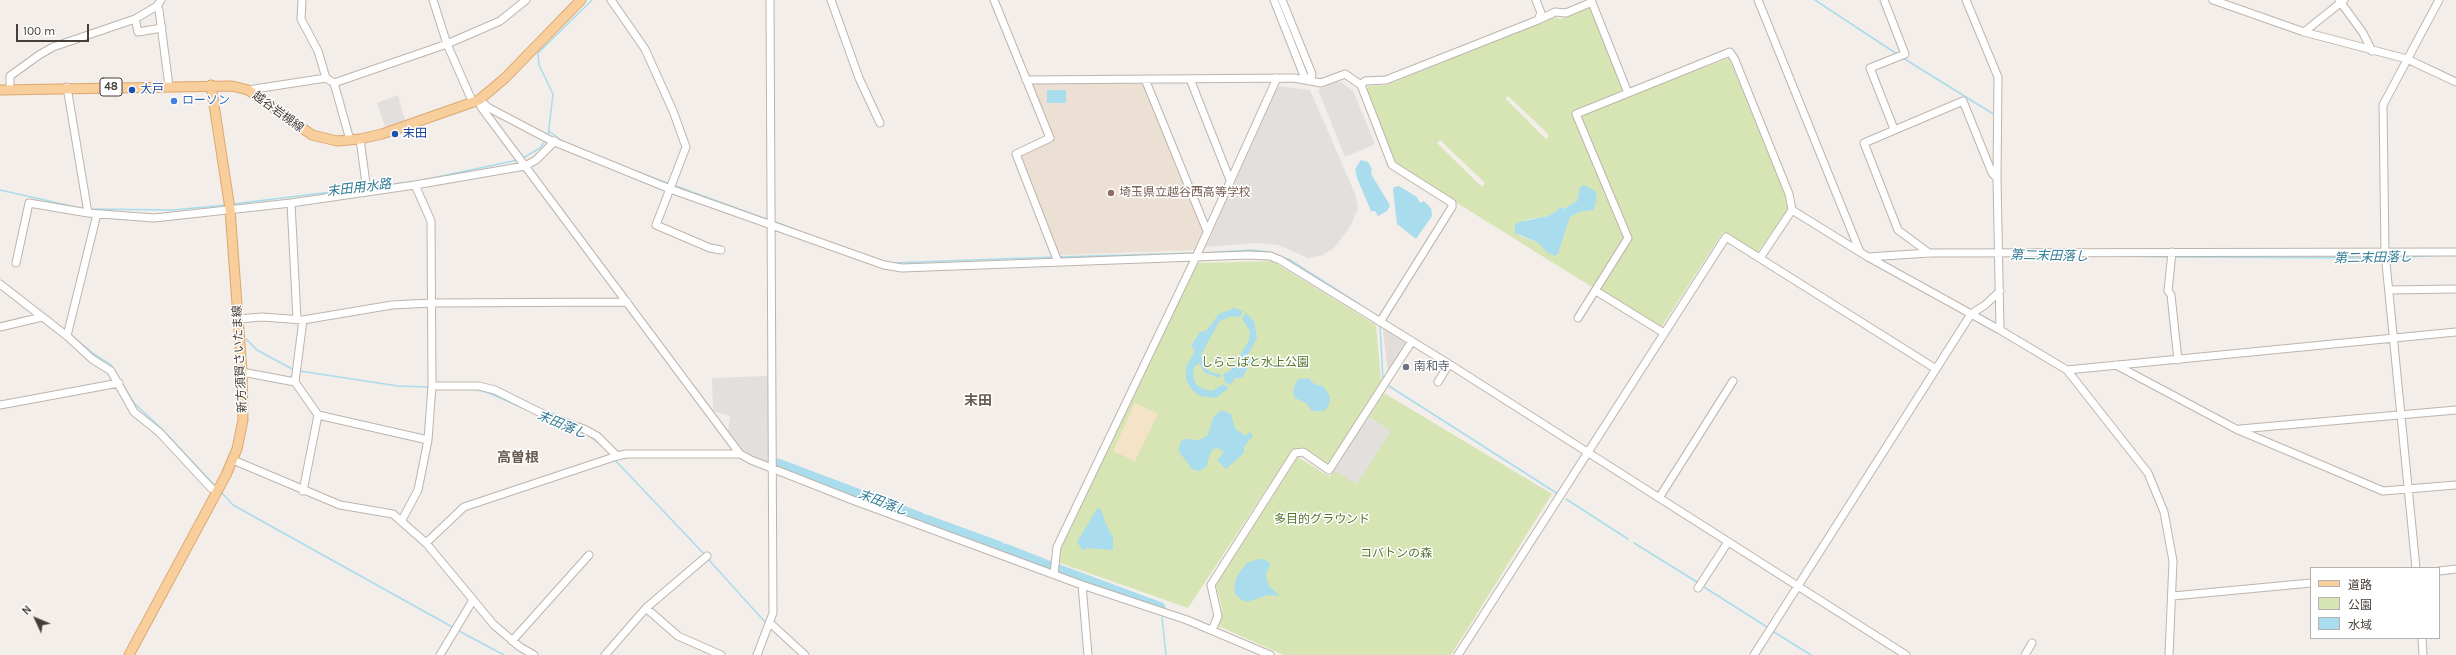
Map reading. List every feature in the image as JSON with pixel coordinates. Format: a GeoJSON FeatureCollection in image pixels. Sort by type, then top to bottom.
{"type":"FeatureCollection","features":[{"type":"Feature","properties":{"kind":"main road","name":"越谷岩槻線"},"geometry":{"type":"LineString","coordinates":[[0,90],[10,88],[67,87],[232,86],[248,90],[312,135],[323,139],[360,139],[382,134],[476,102],[505,78],[581,0]]}},
{"type":"Feature","properties":{"kind":"main road","name":"新方須賀さいたま線"},"geometry":{"type":"LineString","coordinates":[[129,655],[233,460],[243,420],[242,372],[230,209],[211,85]]}},
{"type":"Feature","properties":{"kind":"street"},"geometry":{"type":"LineString","coordinates":[[302,0],[301,19],[318,51],[326,78]]}},
{"type":"Feature","properties":{"kind":"street"},"geometry":{"type":"LineString","coordinates":[[433,0],[446,44],[476,102],[740,454]]}},
{"type":"Feature","properties":{"kind":"street"},"geometry":{"type":"LineString","coordinates":[[334,83],[446,44],[500,21],[526,0]]}},
{"type":"Feature","properties":{"kind":"street"},"geometry":{"type":"LineString","coordinates":[[612,0],[645,49],[673,111],[686,147],[685,154],[656,225],[710,248],[722,250]]}},
{"type":"Feature","properties":{"kind":"street"},"geometry":{"type":"LineString","coordinates":[[757,655],[773,612],[770,0]]}},
{"type":"Feature","properties":{"kind":"street"},"geometry":{"type":"LineString","coordinates":[[831,0],[859,78],[880,123]]}},
{"type":"Feature","properties":{"kind":"street"},"geometry":{"type":"LineString","coordinates":[[994,0],[1050,138],[1016,154],[1058,262]]}},
{"type":"Feature","properties":{"kind":"street"},"geometry":{"type":"LineString","coordinates":[[1274,0],[1304,76],[1310,81]]}},
{"type":"Feature","properties":{"kind":"street"},"geometry":{"type":"LineString","coordinates":[[1282,0],[1312,74],[1310,81]]}},
{"type":"Feature","properties":{"kind":"street"},"geometry":{"type":"LineString","coordinates":[[1536,0],[1540,12],[1538,20]]}},
{"type":"Feature","properties":{"kind":"street"},"geometry":{"type":"LineString","coordinates":[[1758,0],[1860,252]]}},
{"type":"Feature","properties":{"kind":"street"},"geometry":{"type":"LineString","coordinates":[[1884,0],[1905,54],[1870,68],[1894,129]]}},
{"type":"Feature","properties":{"kind":"street"},"geometry":{"type":"LineString","coordinates":[[1966,0],[1998,77],[1997,178],[2000,330]]}},
{"type":"Feature","properties":{"kind":"street"},"geometry":{"type":"LineString","coordinates":[[2213,0],[2304,32],[2407,59],[2456,82]]}},
{"type":"Feature","properties":{"kind":"street"},"geometry":{"type":"LineString","coordinates":[[2416,567],[2386,253],[2383,106],[2438,0]]}},
{"type":"Feature","properties":{"kind":"street"},"geometry":{"type":"LineString","coordinates":[[1361,85],[1365,81],[1386,80],[1555,12],[1566,13],[1592,1],[1628,93]]}},
{"type":"Feature","properties":{"kind":"street"},"geometry":{"type":"LineString","coordinates":[[2304,32],[2341,1],[2363,33],[2372,50]]}},
{"type":"Feature","properties":{"kind":"street"},"geometry":{"type":"LineString","coordinates":[[10,88],[10,76],[53,47],[135,19],[159,3],[169,86]]}},
{"type":"Feature","properties":{"kind":"street"},"geometry":{"type":"LineString","coordinates":[[135,19],[138,32],[162,28]]}},
{"type":"Feature","properties":{"kind":"street"},"geometry":{"type":"LineString","coordinates":[[1578,318],[1628,238],[1576,114],[1730,52],[1735,60],[1789,194],[1792,210],[1760,258]]}},
{"type":"Feature","properties":{"kind":"street"},"geometry":{"type":"LineString","coordinates":[[1026,80],[1294,78],[1321,83],[1345,74],[1361,85],[1392,165],[1452,203],[1452,207],[1380,322]]}},
{"type":"Feature","properties":{"kind":"street"},"geometry":{"type":"LineString","coordinates":[[248,90],[326,78],[334,83],[350,140]]}},
{"type":"Feature","properties":{"kind":"street"},"geometry":{"type":"LineString","coordinates":[[1054,574],[1056,547],[1196,257],[1277,78]]}},
{"type":"Feature","properties":{"kind":"street"},"geometry":{"type":"LineString","coordinates":[[1145,79],[1207,231]]}},
{"type":"Feature","properties":{"kind":"street"},"geometry":{"type":"LineString","coordinates":[[1190,79],[1230,180]]}},
{"type":"Feature","properties":{"kind":"street"},"geometry":{"type":"LineString","coordinates":[[67,87],[88,213]]}},
{"type":"Feature","properties":{"kind":"street"},"geometry":{"type":"LineString","coordinates":[[1930,252],[1898,230],[1864,143],[1963,101],[1992,173],[1997,178]]}},
{"type":"Feature","properties":{"kind":"street"},"geometry":{"type":"LineString","coordinates":[[476,102],[554,141],[771,225],[862,258],[902,268],[1196,257],[1270,256],[1290,265],[1449,364],[1906,655]]}},
{"type":"Feature","properties":{"kind":"street"},"geometry":{"type":"LineString","coordinates":[[360,139],[367,191]]}},
{"type":"Feature","properties":{"kind":"street"},"geometry":{"type":"LineString","coordinates":[[16,263],[29,203],[88,213],[154,218],[291,203],[415,185],[525,166],[536,160],[554,141]]}},
{"type":"Feature","properties":{"kind":"street"},"geometry":{"type":"LineString","coordinates":[[402,520],[418,490],[428,440],[432,386],[432,221],[415,185]]}},
{"type":"Feature","properties":{"kind":"street"},"geometry":{"type":"LineString","coordinates":[[291,203],[300,320],[295,382],[318,414],[428,440]]}},
{"type":"Feature","properties":{"kind":"street"},"geometry":{"type":"LineString","coordinates":[[1792,210],[1868,257],[2000,330],[2066,370],[2148,473],[2170,532],[2173,561],[2173,596],[2169,655]]}},
{"type":"Feature","properties":{"kind":"street"},"geometry":{"type":"LineString","coordinates":[[67,336],[97,214]]}},
{"type":"Feature","properties":{"kind":"street"},"geometry":{"type":"LineString","coordinates":[[1458,655],[1726,238],[1936,369]]}},
{"type":"Feature","properties":{"kind":"street"},"geometry":{"type":"LineString","coordinates":[[1868,257],[1930,252],[2456,252]]}},
{"type":"Feature","properties":{"kind":"street"},"geometry":{"type":"LineString","coordinates":[[2172,252],[2168,291],[2171,295],[2178,360]]}},
{"type":"Feature","properties":{"kind":"street"},"geometry":{"type":"LineString","coordinates":[[0,284],[67,336],[92,359],[111,371],[134,412],[159,432],[217,491]]}},
{"type":"Feature","properties":{"kind":"street"},"geometry":{"type":"LineString","coordinates":[[2389,290],[2456,289]]}},
{"type":"Feature","properties":{"kind":"street"},"geometry":{"type":"LineString","coordinates":[[1596,291],[1664,333]]}},
{"type":"Feature","properties":{"kind":"street"},"geometry":{"type":"LineString","coordinates":[[1754,655],[1970,314],[1985,305],[2000,291]]}},
{"type":"Feature","properties":{"kind":"street"},"geometry":{"type":"LineString","coordinates":[[238,320],[262,317],[300,320],[392,305],[431,303],[627,302]]}},
{"type":"Feature","properties":{"kind":"street"},"geometry":{"type":"LineString","coordinates":[[0,326],[42,317]]}},
{"type":"Feature","properties":{"kind":"street"},"geometry":{"type":"LineString","coordinates":[[2066,370],[2178,360],[2394,336],[2456,332]]}},
{"type":"Feature","properties":{"kind":"street"},"geometry":{"type":"LineString","coordinates":[[1212,630],[1218,616],[1211,585],[1295,453],[1303,452],[1330,470],[1412,341]]}},
{"type":"Feature","properties":{"kind":"street"},"geometry":{"type":"LineString","coordinates":[[1438,382],[1449,364]]}},
{"type":"Feature","properties":{"kind":"street"},"geometry":{"type":"LineString","coordinates":[[2116,365],[2236,429],[2383,492],[2456,485]]}},
{"type":"Feature","properties":{"kind":"street"},"geometry":{"type":"LineString","coordinates":[[242,372],[295,382]]}},
{"type":"Feature","properties":{"kind":"street"},"geometry":{"type":"LineString","coordinates":[[1659,498],[1734,381]]}},
{"type":"Feature","properties":{"kind":"street"},"geometry":{"type":"LineString","coordinates":[[0,405],[119,383]]}},
{"type":"Feature","properties":{"kind":"street"},"geometry":{"type":"LineString","coordinates":[[432,386],[479,386],[495,390],[547,416],[584,429],[597,436],[617,456]]}},
{"type":"Feature","properties":{"kind":"street"},"geometry":{"type":"LineString","coordinates":[[2236,429],[2456,410]]}},
{"type":"Feature","properties":{"kind":"street"},"geometry":{"type":"LineString","coordinates":[[303,491],[318,414]]}},
{"type":"Feature","properties":{"kind":"street"},"geometry":{"type":"LineString","coordinates":[[426,543],[464,507],[617,456],[626,454],[740,454],[772,469],[1082,585],[1212,630],[1270,655]]}},
{"type":"Feature","properties":{"kind":"street"},"geometry":{"type":"LineString","coordinates":[[233,460],[303,491],[340,505],[388,512],[402,520],[426,543],[494,625],[512,641],[534,655]]}},
{"type":"Feature","properties":{"kind":"street"},"geometry":{"type":"LineString","coordinates":[[1698,588],[1728,542]]}},
{"type":"Feature","properties":{"kind":"street"},"geometry":{"type":"LineString","coordinates":[[512,641],[589,555]]}},
{"type":"Feature","properties":{"kind":"street"},"geometry":{"type":"LineString","coordinates":[[605,655],[646,608],[707,556]]}},
{"type":"Feature","properties":{"kind":"street"},"geometry":{"type":"LineString","coordinates":[[2440,571],[2456,569]]}},
{"type":"Feature","properties":{"kind":"street"},"geometry":{"type":"LineString","coordinates":[[2173,596],[2310,583]]}},
{"type":"Feature","properties":{"kind":"street"},"geometry":{"type":"LineString","coordinates":[[1082,585],[1088,655]]}},
{"type":"Feature","properties":{"kind":"street"},"geometry":{"type":"LineString","coordinates":[[440,655],[473,600]]}},
{"type":"Feature","properties":{"kind":"street"},"geometry":{"type":"LineString","coordinates":[[646,608],[678,636],[721,655]]}},
{"type":"Feature","properties":{"kind":"street"},"geometry":{"type":"LineString","coordinates":[[770,623],[806,655]]}},
{"type":"Feature","properties":{"kind":"street"},"geometry":{"type":"LineString","coordinates":[[2422,639],[2423,655]]}},
{"type":"Feature","properties":{"kind":"street"},"geometry":{"type":"LineString","coordinates":[[2025,655],[2032,643]]}},
{"type":"Feature","properties":{"kind":"shaded area","name":"埼玉県立越谷西高等学校"},"geometry":{"type":"Polygon","coordinates":[[[1142,82],[1203,230],[1195,250],[1060,255],[1019,156],[1021,153],[1053,141],[1030,85],[1033,83],[1142,82]]]}},
{"type":"Feature","properties":{"kind":"shaded area"},"geometry":{"type":"Polygon","coordinates":[[[1336,82],[1341,82],[1353,91],[1375,144],[1345,157],[1318,90],[1336,82]]]}},
{"type":"Feature","properties":{"kind":"shaded area"},"geometry":{"type":"Polygon","coordinates":[[[1278,86],[1310,90],[1356,196],[1358,209],[1349,228],[1334,248],[1323,255],[1308,258],[1278,245],[1255,243],[1206,247],[1278,86]]]}},
{"type":"Feature","properties":{"kind":"shaded area"},"geometry":{"type":"Polygon","coordinates":[[[398,95],[405,120],[385,127],[377,103],[398,95]]]}},
{"type":"Feature","properties":{"kind":"shaded area"},"geometry":{"type":"Polygon","coordinates":[[[1384,329],[1408,344],[1388,374],[1383,330],[1384,329]]]}},
{"type":"Feature","properties":{"kind":"shaded area"},"geometry":{"type":"Polygon","coordinates":[[[768,376],[768,463],[753,458],[740,448],[728,432],[730,416],[713,411],[712,378],[768,376]]]}},
{"type":"Feature","properties":{"kind":"shaded area"},"geometry":{"type":"Polygon","coordinates":[[[1368,416],[1391,431],[1357,484],[1333,470],[1368,416]]]}},
{"type":"Feature","properties":{"kind":"green space"},"geometry":{"type":"Polygon","coordinates":[[[1590,8],[1623,90],[1622,94],[1572,114],[1626,239],[1595,289],[1393,163],[1365,91],[1369,86],[1387,85],[1554,17],[1560,19],[1590,8]],[[1508,96],[1506,99],[1546,139],[1549,136],[1545,131],[1508,96]],[[1440,140],[1437,143],[1482,187],[1485,183],[1440,140]],[[1579,193],[1577,201],[1564,209],[1560,207],[1558,211],[1548,216],[1524,220],[1519,236],[1537,242],[1552,255],[1558,254],[1570,217],[1579,212],[1594,210],[1597,196],[1579,193]]]}},
{"type":"Feature","properties":{"kind":"green space"},"geometry":{"type":"Polygon","coordinates":[[[1729,58],[1790,206],[1757,253],[1723,232],[1660,329],[1600,290],[1632,237],[1580,115],[1729,58]]]}},
{"type":"Feature","properties":{"kind":"green space","name":"しらこばと水上公園"},"geometry":{"type":"Polygon","coordinates":[[[1272,261],[1376,325],[1381,381],[1331,462],[1329,464],[1302,447],[1292,450],[1188,608],[1060,563],[1060,548],[1197,263],[1272,261]]]}},
{"type":"Feature","properties":{"kind":"green space","name":"コバトンの森"},"geometry":{"type":"Polygon","coordinates":[[[1384,393],[1552,494],[1451,655],[1284,655],[1218,626],[1222,609],[1216,585],[1298,457],[1330,477],[1384,393]]]}},
{"type":"Feature","properties":{"kind":"sand"},"geometry":{"type":"Polygon","coordinates":[[[1135,403],[1158,414],[1135,461],[1113,451],[1135,403]]]}},
{"type":"Feature","properties":{"kind":"water"},"geometry":{"type":"Polygon","coordinates":[[[1047,90],[1066,90],[1066,103],[1047,103],[1047,90]]]}},
{"type":"Feature","properties":{"kind":"water"},"geometry":{"type":"Polygon","coordinates":[[[1361,160],[1368,162],[1372,169],[1371,174],[1390,205],[1387,211],[1378,216],[1375,211],[1371,211],[1357,178],[1355,169],[1361,160]]]}},
{"type":"Feature","properties":{"kind":"water"},"geometry":{"type":"Polygon","coordinates":[[[1584,185],[1595,191],[1597,196],[1594,210],[1579,212],[1570,217],[1558,254],[1555,256],[1548,253],[1537,242],[1515,233],[1515,225],[1519,222],[1548,216],[1557,211],[1560,207],[1564,209],[1577,201],[1580,187],[1584,185]]]}},
{"type":"Feature","properties":{"kind":"water"},"geometry":{"type":"Polygon","coordinates":[[[1399,186],[1417,197],[1420,203],[1424,201],[1431,208],[1432,216],[1416,239],[1397,224],[1393,190],[1394,187],[1399,186]]]}},
{"type":"Feature","properties":{"kind":"water"},"geometry":{"type":"Polygon","coordinates":[[[1234,308],[1243,311],[1240,317],[1231,316],[1219,322],[1201,355],[1206,369],[1213,373],[1220,374],[1220,378],[1205,373],[1199,363],[1194,367],[1193,375],[1196,384],[1203,389],[1212,391],[1223,384],[1229,388],[1216,398],[1200,396],[1192,390],[1186,380],[1186,367],[1195,351],[1191,346],[1200,332],[1206,331],[1219,314],[1234,308]]]}},
{"type":"Feature","properties":{"kind":"water"},"geometry":{"type":"Polygon","coordinates":[[[1246,313],[1254,321],[1257,338],[1247,356],[1251,362],[1242,378],[1235,378],[1231,385],[1225,382],[1223,374],[1231,370],[1249,340],[1250,331],[1242,319],[1246,313]]]}},
{"type":"Feature","properties":{"kind":"water"},"geometry":{"type":"Polygon","coordinates":[[[1309,378],[1314,384],[1323,386],[1330,396],[1329,405],[1324,411],[1312,411],[1306,403],[1295,398],[1293,393],[1295,383],[1299,379],[1309,378]]]}},
{"type":"Feature","properties":{"kind":"water"},"geometry":{"type":"Polygon","coordinates":[[[1221,410],[1231,414],[1235,428],[1245,436],[1250,432],[1253,436],[1244,447],[1244,453],[1226,469],[1217,460],[1224,452],[1216,447],[1210,453],[1207,466],[1200,471],[1193,470],[1179,452],[1180,443],[1184,439],[1199,440],[1208,435],[1213,418],[1221,410]]]}},
{"type":"Feature","properties":{"kind":"water"},"geometry":{"type":"Polygon","coordinates":[[[1098,507],[1102,512],[1105,522],[1113,537],[1113,550],[1086,548],[1083,551],[1077,542],[1098,507]]]}},
{"type":"Feature","properties":{"kind":"water"},"geometry":{"type":"Polygon","coordinates":[[[1259,559],[1265,559],[1271,565],[1266,572],[1267,580],[1269,586],[1280,596],[1268,595],[1247,602],[1235,594],[1234,586],[1237,576],[1247,563],[1259,559]]]}},
{"type":"Feature","properties":{"kind":"waterway","name":"末田用水路"},"geometry":{"type":"LineString","coordinates":[[548,136],[553,94],[539,65],[538,53],[592,0]]}},
{"type":"Feature","properties":{"kind":"waterway","name":"第二末田落し"},"geometry":{"type":"LineString","coordinates":[[1815,0],[1897,54]]}},
{"type":"Feature","properties":{"kind":"waterway","name":"第二末田落し"},"geometry":{"type":"LineString","coordinates":[[1903,58],[1995,115]]}},
{"type":"Feature","properties":{"kind":"waterway"},"geometry":{"type":"LineString","coordinates":[[549,131],[562,141]]}},
{"type":"Feature","properties":{"kind":"waterway","name":"末田用水路"},"geometry":{"type":"LineString","coordinates":[[523,158],[540,148],[546,140]]}},
{"type":"Feature","properties":{"kind":"waterway","name":"末田用水路"},"geometry":{"type":"LineString","coordinates":[[368,187],[418,181],[518,160]]}},
{"type":"Feature","properties":{"kind":"waterway"},"geometry":{"type":"LineString","coordinates":[[638,172],[670,184]]}},
{"type":"Feature","properties":{"kind":"waterway"},"geometry":{"type":"LineString","coordinates":[[673,185],[769,220]]}},
{"type":"Feature","properties":{"kind":"waterway","name":"末田用水路"},"geometry":{"type":"LineString","coordinates":[[233,204],[364,188]]}},
{"type":"Feature","properties":{"kind":"waterway","name":"末田用水路"},"geometry":{"type":"LineString","coordinates":[[0,190],[80,208]]}},
{"type":"Feature","properties":{"kind":"waterway","name":"末田用水路"},"geometry":{"type":"LineString","coordinates":[[90,209],[173,210],[226,205]]}},
{"type":"Feature","properties":{"kind":"waterway"},"geometry":{"type":"LineString","coordinates":[[773,221],[807,234]]}},
{"type":"Feature","properties":{"kind":"waterway"},"geometry":{"type":"LineString","coordinates":[[1201,253],[1252,250],[1270,252],[1290,260],[1359,304]]}},
{"type":"Feature","properties":{"kind":"waterway"},"geometry":{"type":"LineString","coordinates":[[1059,257],[1195,253]]}},
{"type":"Feature","properties":{"kind":"waterway","name":"第二末田落し"},"geometry":{"type":"LineString","coordinates":[[2387,258],[2445,255]]}},
{"type":"Feature","properties":{"kind":"waterway","name":"第二末田落し"},"geometry":{"type":"LineString","coordinates":[[2119,256],[2169,257]]}},
{"type":"Feature","properties":{"kind":"waterway"},"geometry":{"type":"LineString","coordinates":[[891,263],[1054,257]]}},
{"type":"Feature","properties":{"kind":"waterway","name":"第二末田落し"},"geometry":{"type":"LineString","coordinates":[[2173,257],[2383,258]]}},
{"type":"Feature","properties":{"kind":"waterway"},"geometry":{"type":"LineString","coordinates":[[1380,325],[1383,381]]}},
{"type":"Feature","properties":{"kind":"waterway"},"geometry":{"type":"LineString","coordinates":[[72,336],[94,354],[111,365],[134,403],[163,430],[216,487]]}},
{"type":"Feature","properties":{"kind":"waterway","name":"末田落し"},"geometry":{"type":"LineString","coordinates":[[246,339],[257,350],[294,370]]}},
{"type":"Feature","properties":{"kind":"waterway","name":"末田落し"},"geometry":{"type":"LineString","coordinates":[[300,371],[398,386],[429,387]]}},
{"type":"Feature","properties":{"kind":"waterway"},"geometry":{"type":"LineString","coordinates":[[1389,386],[1558,494]]}},
{"type":"Feature","properties":{"kind":"waterway","name":"末田落し"},"geometry":{"type":"LineString","coordinates":[[474,389],[489,393],[525,409]]}},
{"type":"Feature","properties":{"kind":"waterway","name":"末田落し"},"geometry":{"type":"LineString","coordinates":[[578,431],[586,434]]}},
{"type":"Feature","properties":{"kind":"waterway","name":"末田落し"},"geometry":{"type":"LineString","coordinates":[[591,437],[602,446]]}},
{"type":"Feature","properties":{"kind":"waterway","name":"末田落し"},"geometry":{"type":"LineString","coordinates":[[615,460],[705,555]]}},
{"type":"Feature","properties":{"kind":"waterway","name":"末田落し"},"geometry":{"type":"LineString","coordinates":[[778,463],[921,517]]}},
{"type":"Feature","properties":{"kind":"waterway"},"geometry":{"type":"LineString","coordinates":[[221,492],[233,505],[454,628]]}},
{"type":"Feature","properties":{"kind":"waterway"},"geometry":{"type":"LineString","coordinates":[[1566,499],[1628,539]]}},
{"type":"Feature","properties":{"kind":"waterway","name":"末田落し"},"geometry":{"type":"LineString","coordinates":[[926,519],[1000,546]]}},
{"type":"Feature","properties":{"kind":"waterway"},"geometry":{"type":"LineString","coordinates":[[1634,543],[1697,582]]}},
{"type":"Feature","properties":{"kind":"waterway","name":"末田落し"},"geometry":{"type":"LineString","coordinates":[[1005,548],[1051,566]]}},
{"type":"Feature","properties":{"kind":"waterway","name":"末田落し"},"geometry":{"type":"LineString","coordinates":[[708,559],[766,623]]}},
{"type":"Feature","properties":{"kind":"waterway","name":"末田落し"},"geometry":{"type":"LineString","coordinates":[[1059,569],[1161,607]]}},
{"type":"Feature","properties":{"kind":"waterway"},"geometry":{"type":"LineString","coordinates":[[1704,587],[1767,627]]}},
{"type":"Feature","properties":{"kind":"waterway","name":"末田落し"},"geometry":{"type":"LineString","coordinates":[[1162,617],[1166,655]]}},
{"type":"Feature","properties":{"kind":"waterway"},"geometry":{"type":"LineString","coordinates":[[457,630],[504,655]]}},
{"type":"Feature","properties":{"kind":"waterway"},"geometry":{"type":"LineString","coordinates":[[1774,632],[1811,655]]}},
{"type":"Feature","properties":{"kind":"place","name":"大戸"},"geometry":{"type":"Point","coordinates":[132,90]}},
{"type":"Feature","properties":{"kind":"place","name":"ローソン"},"geometry":{"type":"Point","coordinates":[174,101]}},
{"type":"Feature","properties":{"kind":"place","name":"末田"},"geometry":{"type":"Point","coordinates":[395,134]}},
{"type":"Feature","properties":{"kind":"place","name":"埼玉県立越谷西高等学校"},"geometry":{"type":"Point","coordinates":[1111,193]}},
{"type":"Feature","properties":{"kind":"place","name":"南和寺"},"geometry":{"type":"Point","coordinates":[1406,367]}},
{"type":"Feature","properties":{"kind":"district","name":"末田"},"geometry":{"type":"Point","coordinates":[978,401]}},
{"type":"Feature","properties":{"kind":"district","name":"高曽根"},"geometry":{"type":"Point","coordinates":[518,458]}},
{"type":"Feature","properties":{"kind":"park label","name":"多目的グラウンド"},"geometry":{"type":"Point","coordinates":[1322,520]}}]}
